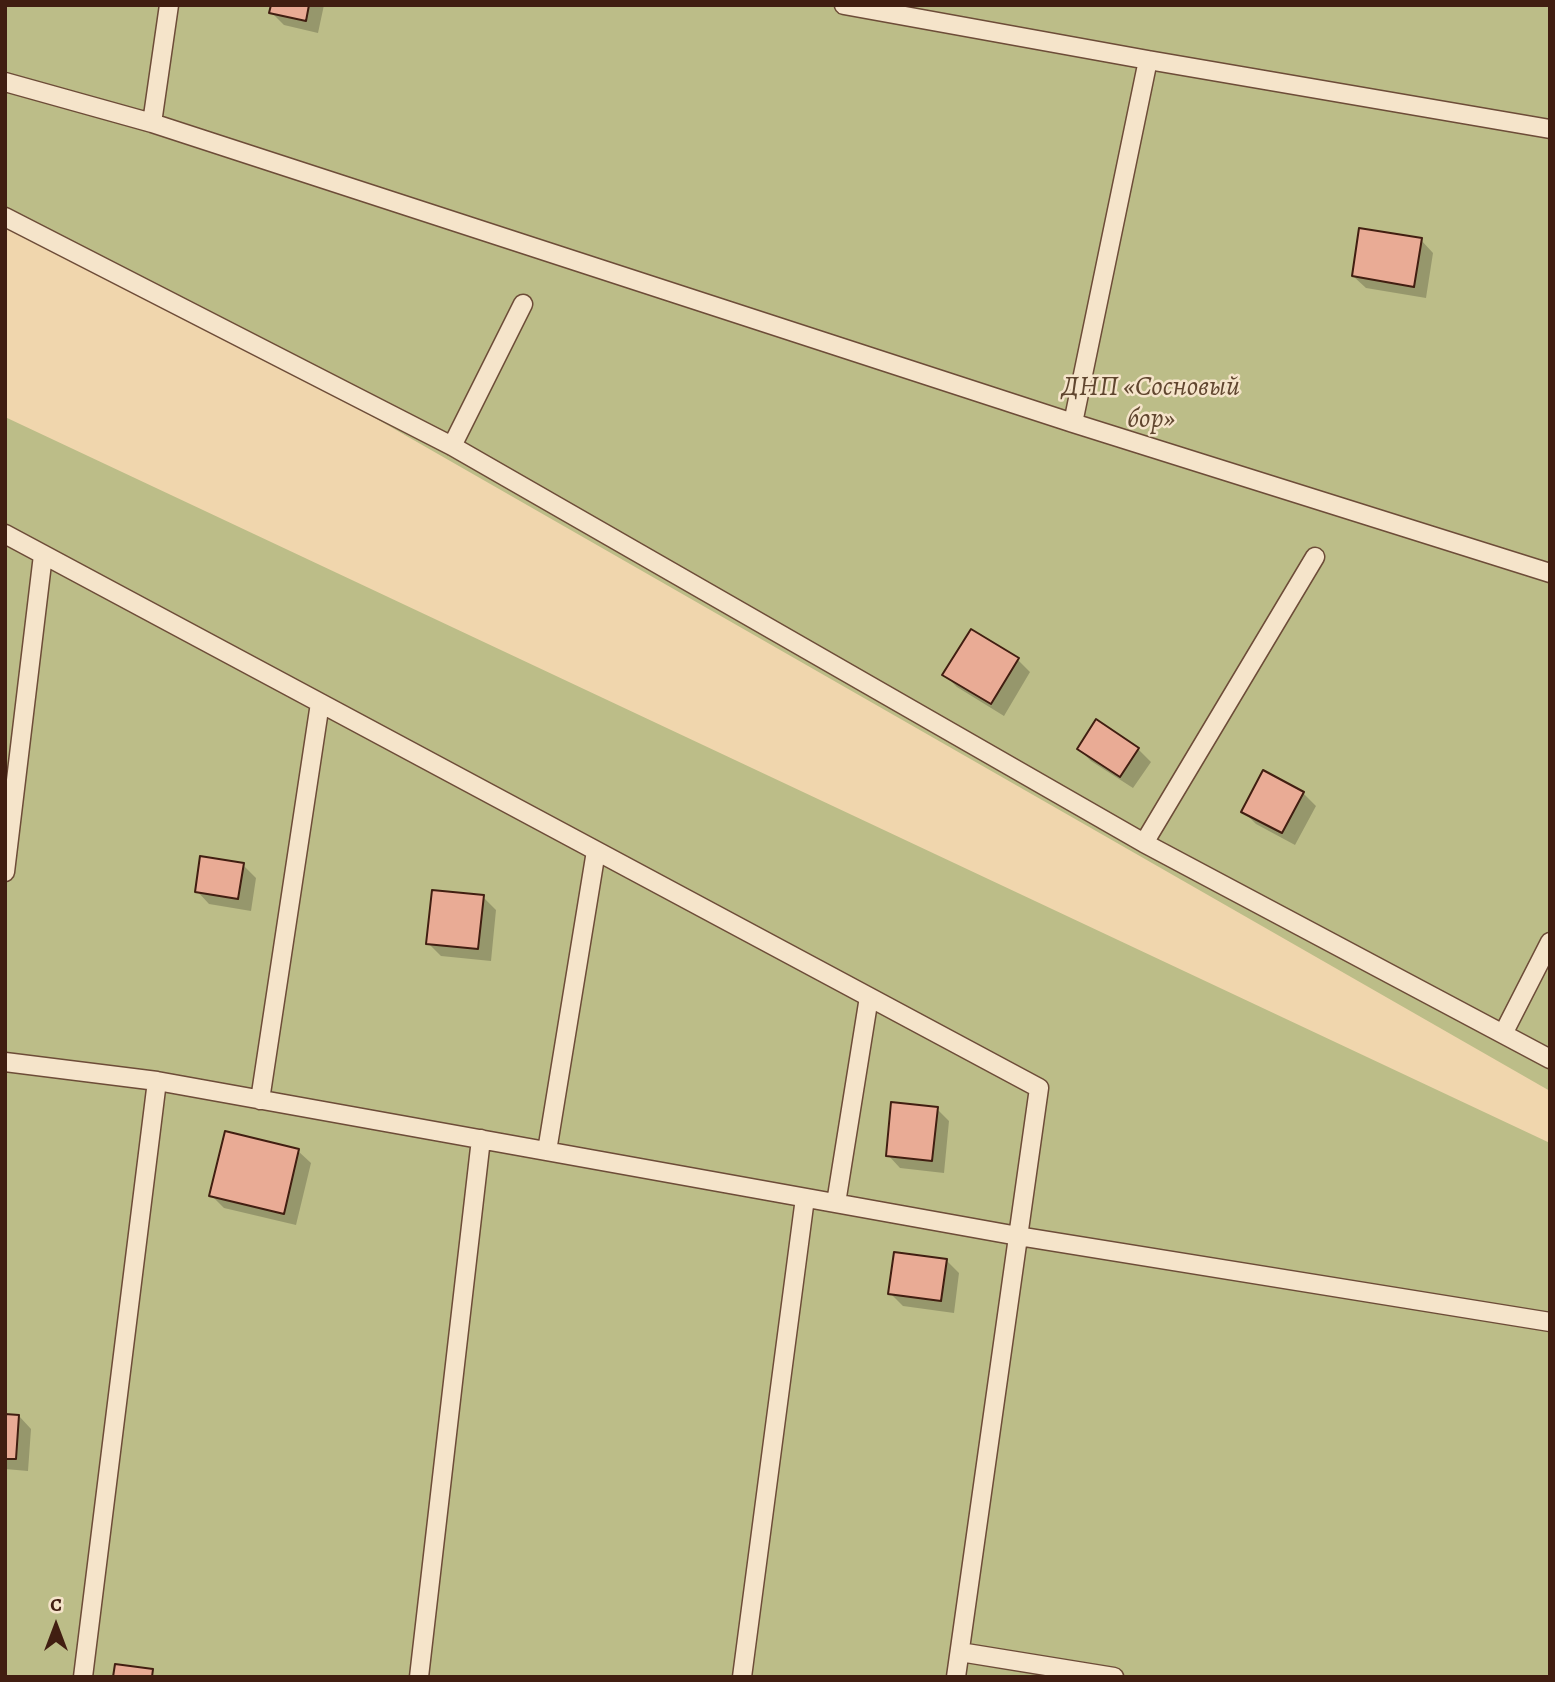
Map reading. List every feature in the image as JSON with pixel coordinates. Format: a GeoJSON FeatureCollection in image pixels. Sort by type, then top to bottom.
{"type":"FeatureCollection","features":[{"type":"Feature","properties":{"kind":"lane"},"geometry":{"type":"LineString","coordinates":[[152,123],[169,5]]}},
{"type":"Feature","properties":{"kind":"lane"},"geometry":{"type":"LineString","coordinates":[[844,5],[1550,129]]}},
{"type":"Feature","properties":{"kind":"lane"},"geometry":{"type":"LineString","coordinates":[[1073,423],[1147,60]]}},
{"type":"Feature","properties":{"kind":"lane"},"geometry":{"type":"LineString","coordinates":[[5,82],[152,123],[1073,423],[1550,573]]}},
{"type":"Feature","properties":{"kind":"lane"},"geometry":{"type":"LineString","coordinates":[[5,217],[452,446],[1144,843],[1550,1059]]}},
{"type":"Feature","properties":{"kind":"lane"},"geometry":{"type":"LineString","coordinates":[[452,446],[523,304]]}},
{"type":"Feature","properties":{"kind":"lane"},"geometry":{"type":"LineString","coordinates":[[5,534],[1039,1088],[956,1677]]}},
{"type":"Feature","properties":{"kind":"lane"},"geometry":{"type":"LineString","coordinates":[[5,872],[43,555]]}},
{"type":"Feature","properties":{"kind":"lane"},"geometry":{"type":"LineString","coordinates":[[1144,843],[1315,557]]}},
{"type":"Feature","properties":{"kind":"lane"},"geometry":{"type":"LineString","coordinates":[[260,1100],[320,703]]}},
{"type":"Feature","properties":{"kind":"lane"},"geometry":{"type":"LineString","coordinates":[[547,1151],[596,851]]}},
{"type":"Feature","properties":{"kind":"lane"},"geometry":{"type":"LineString","coordinates":[[1503,1034],[1550,942]]}},
{"type":"Feature","properties":{"kind":"lane"},"geometry":{"type":"LineString","coordinates":[[835,1203],[869,998]]}},
{"type":"Feature","properties":{"kind":"lane"},"geometry":{"type":"LineString","coordinates":[[5,1062],[157,1081],[1018,1236],[1550,1322]]}},
{"type":"Feature","properties":{"kind":"lane"},"geometry":{"type":"LineString","coordinates":[[83,1677],[157,1081]]}},
{"type":"Feature","properties":{"kind":"lane"},"geometry":{"type":"LineString","coordinates":[[419,1677],[481,1139]]}},
{"type":"Feature","properties":{"kind":"lane"},"geometry":{"type":"LineString","coordinates":[[743,1677],[805,1198]]}},
{"type":"Feature","properties":{"kind":"lane"},"geometry":{"type":"LineString","coordinates":[[960,1652],[1114,1677]]}},
{"type":"Feature","properties":{"kind":"green space","name":"ДНП «Сосновый бор»"},"geometry":{"type":"Polygon","coordinates":[[[5,5],[1550,5],[1550,1091],[5,206],[5,5]]]}},
{"type":"Feature","properties":{"kind":"green space"},"geometry":{"type":"Polygon","coordinates":[[[5,417],[1550,1143],[1550,1677],[5,1677],[5,417]]]}},
{"type":"Feature","properties":{"kind":"building"},"geometry":{"type":"Polygon","coordinates":[[[271,5],[309,5],[306,21],[269,13],[271,5]]]}},
{"type":"Feature","properties":{"kind":"building"},"geometry":{"type":"Polygon","coordinates":[[[1359,228],[1422,238],[1414,287],[1352,276],[1359,228]]]}},
{"type":"Feature","properties":{"kind":"building"},"geometry":{"type":"Polygon","coordinates":[[[971,629],[1019,658],[991,704],[942,675],[971,629]]]}},
{"type":"Feature","properties":{"kind":"building"},"geometry":{"type":"Polygon","coordinates":[[[1096,719],[1139,748],[1120,777],[1077,749],[1096,719]]]}},
{"type":"Feature","properties":{"kind":"building"},"geometry":{"type":"Polygon","coordinates":[[[1263,770],[1304,792],[1282,833],[1241,812],[1263,770]]]}},
{"type":"Feature","properties":{"kind":"building"},"geometry":{"type":"Polygon","coordinates":[[[200,856],[244,863],[238,899],[195,892],[200,856]]]}},
{"type":"Feature","properties":{"kind":"building"},"geometry":{"type":"Polygon","coordinates":[[[432,890],[484,895],[478,949],[426,944],[432,890]]]}},
{"type":"Feature","properties":{"kind":"building"},"geometry":{"type":"Polygon","coordinates":[[[891,1102],[938,1107],[932,1161],[886,1156],[891,1102]]]}},
{"type":"Feature","properties":{"kind":"building"},"geometry":{"type":"Polygon","coordinates":[[[225,1131],[299,1149],[284,1214],[209,1196],[225,1131]]]}},
{"type":"Feature","properties":{"kind":"building"},"geometry":{"type":"Polygon","coordinates":[[[894,1252],[947,1259],[941,1301],[888,1294],[894,1252]]]}},
{"type":"Feature","properties":{"kind":"building"},"geometry":{"type":"Polygon","coordinates":[[[5,1414],[19,1415],[16,1459],[5,1459],[5,1414]]]}},
{"type":"Feature","properties":{"kind":"building"},"geometry":{"type":"Polygon","coordinates":[[[115,1664],[153,1669],[152,1677],[113,1677],[115,1664]]]}}]}
